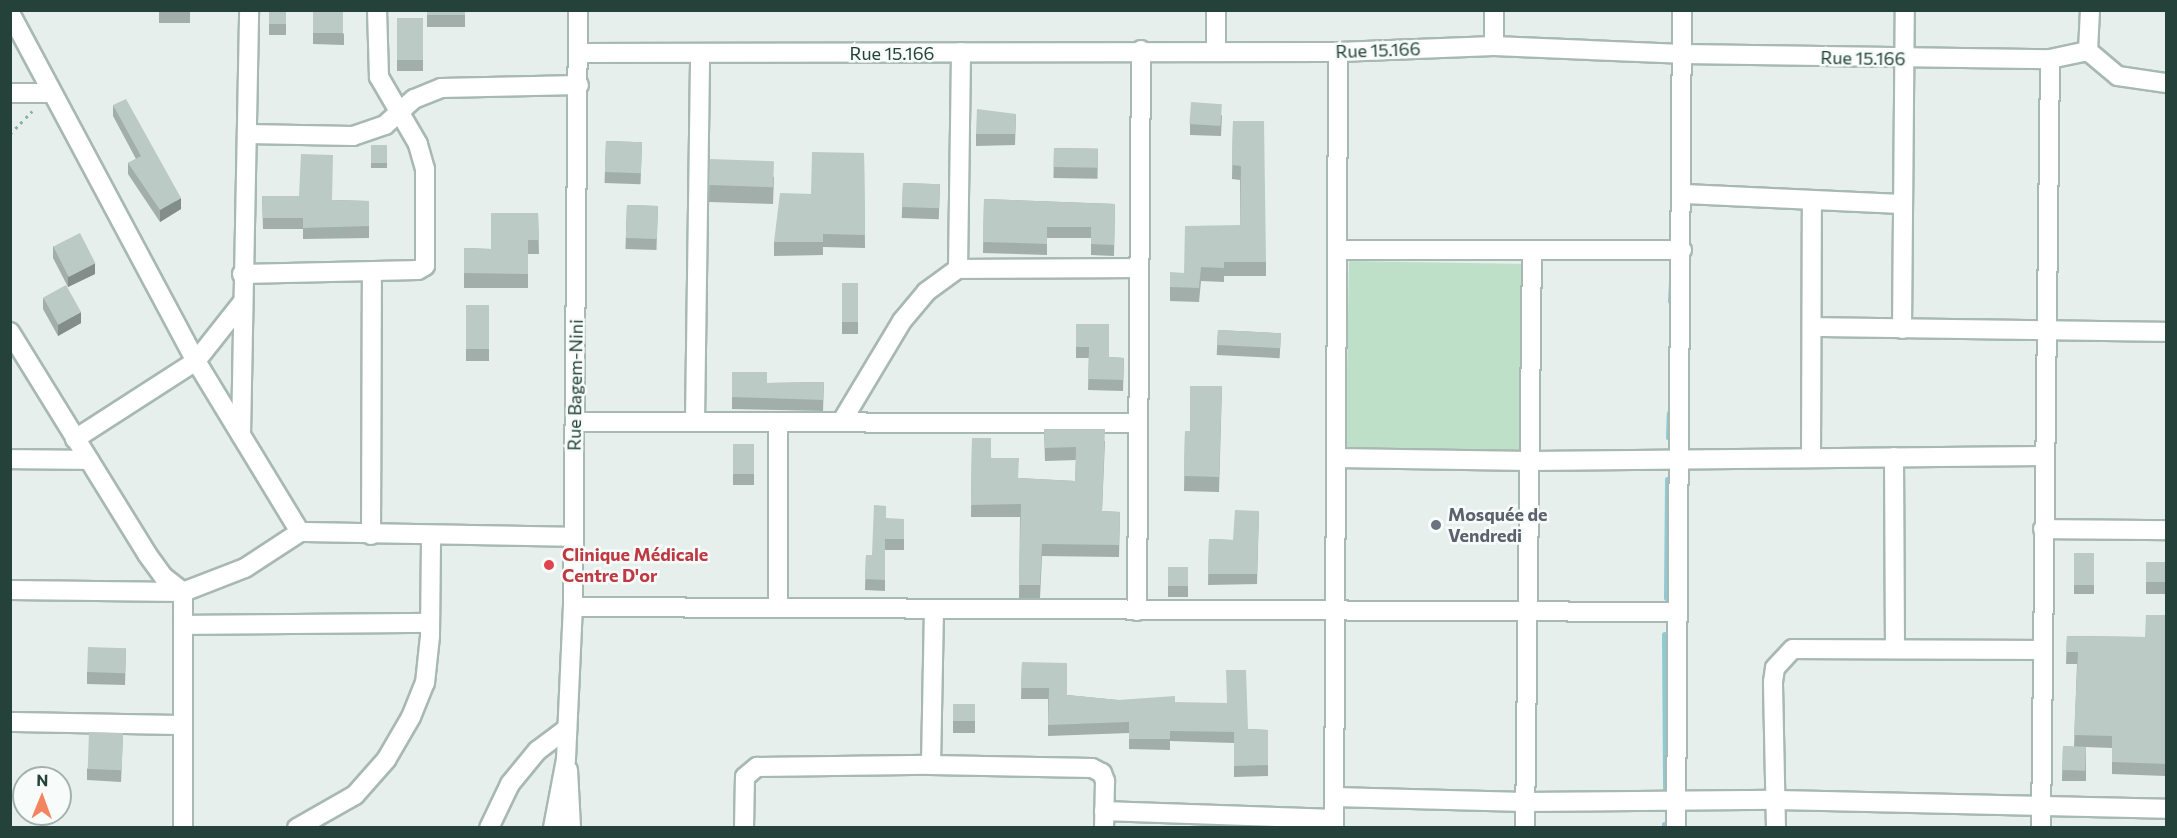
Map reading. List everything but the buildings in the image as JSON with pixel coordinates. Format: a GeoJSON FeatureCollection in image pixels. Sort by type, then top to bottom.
{"type":"FeatureCollection","features":[{"type":"Feature","properties":{"kind":"street"},"geometry":{"type":"LineString","coordinates":[[241,437],[242,274],[249,10]]}},
{"type":"Feature","properties":{"kind":"street"},"geometry":{"type":"LineString","coordinates":[[242,274],[418,270],[425,266],[428,256],[425,169],[418,144],[399,115],[379,77],[377,10]]}},
{"type":"Feature","properties":{"kind":"street","name":"Rue Bagem-Nini"},"geometry":{"type":"LineString","coordinates":[[566,759],[573,607],[578,10]]}},
{"type":"Feature","properties":{"kind":"street"},"geometry":{"type":"LineString","coordinates":[[1216,10],[1216,50]]}},
{"type":"Feature","properties":{"kind":"street"},"geometry":{"type":"LineString","coordinates":[[1494,10],[1494,46]]}},
{"type":"Feature","properties":{"kind":"street"},"geometry":{"type":"LineString","coordinates":[[1676,828],[1677,459],[1683,194],[1682,10]]}},
{"type":"Feature","properties":{"kind":"street"},"geometry":{"type":"LineString","coordinates":[[1902,329],[1905,10]]}},
{"type":"Feature","properties":{"kind":"street"},"geometry":{"type":"LineString","coordinates":[[2090,10],[2088,51],[2118,76],[2166,83]]}},
{"type":"Feature","properties":{"kind":"street"},"geometry":{"type":"LineString","coordinates":[[10,13],[50,93],[196,361],[300,532]]}},
{"type":"Feature","properties":{"kind":"street","name":"Rue 15.166"},"geometry":{"type":"LineString","coordinates":[[578,53],[1141,50],[1338,52],[1494,46],[1682,54],[1905,59],[2050,58],[2088,51]]}},
{"type":"Feature","properties":{"kind":"street"},"geometry":{"type":"LineString","coordinates":[[1137,610],[1137,268],[1141,50]]}},
{"type":"Feature","properties":{"kind":"street"},"geometry":{"type":"LineString","coordinates":[[958,268],[961,52]]}},
{"type":"Feature","properties":{"kind":"street"},"geometry":{"type":"LineString","coordinates":[[744,828],[745,777],[756,767],[931,765],[1092,768],[1102,772],[1105,781],[1104,819],[1334,823],[1338,52]]}},
{"type":"Feature","properties":{"kind":"street"},"geometry":{"type":"LineString","coordinates":[[695,421],[700,53]]}},
{"type":"Feature","properties":{"kind":"street"},"geometry":{"type":"LineString","coordinates":[[2041,828],[2043,456],[2050,58]]}},
{"type":"Feature","properties":{"kind":"street"},"geometry":{"type":"LineString","coordinates":[[247,134],[353,136],[385,125],[399,115],[414,99],[441,88],[579,85]]}},
{"type":"Feature","properties":{"kind":"street"},"geometry":{"type":"LineString","coordinates":[[10,93],[50,93]]}},
{"type":"Feature","properties":{"kind":"street"},"geometry":{"type":"LineString","coordinates":[[1683,194],[1812,202],[1903,204]]}},
{"type":"Feature","properties":{"kind":"street"},"geometry":{"type":"LineString","coordinates":[[1811,458],[1812,202]]}},
{"type":"Feature","properties":{"kind":"street"},"geometry":{"type":"LineString","coordinates":[[1338,250],[1682,250]]}},
{"type":"Feature","properties":{"kind":"street"},"geometry":{"type":"LineString","coordinates":[[1525,828],[1532,250]]}},
{"type":"Feature","properties":{"kind":"street"},"geometry":{"type":"LineString","coordinates":[[842,421],[902,321],[926,292],[958,268],[1137,268]]}},
{"type":"Feature","properties":{"kind":"street"},"geometry":{"type":"LineString","coordinates":[[372,272],[372,535]]}},
{"type":"Feature","properties":{"kind":"street"},"geometry":{"type":"LineString","coordinates":[[75,439],[196,361],[242,303]]}},
{"type":"Feature","properties":{"kind":"street"},"geometry":{"type":"LineString","coordinates":[[1812,327],[2166,332]]}},
{"type":"Feature","properties":{"kind":"street"},"geometry":{"type":"LineString","coordinates":[[10,332],[147,554],[164,578],[183,592]]}},
{"type":"Feature","properties":{"kind":"street"},"geometry":{"type":"LineString","coordinates":[[575,422],[1138,423]]}},
{"type":"Feature","properties":{"kind":"street"},"geometry":{"type":"LineString","coordinates":[[777,423],[778,608]]}},
{"type":"Feature","properties":{"kind":"street"},"geometry":{"type":"LineString","coordinates":[[1337,458],[1530,461],[2043,456]]}},
{"type":"Feature","properties":{"kind":"street"},"geometry":{"type":"LineString","coordinates":[[1894,457],[1895,649]]}},
{"type":"Feature","properties":{"kind":"street"},"geometry":{"type":"LineString","coordinates":[[10,459],[88,460]]}},
{"type":"Feature","properties":{"kind":"street"},"geometry":{"type":"LineString","coordinates":[[2043,530],[2166,530]]}},
{"type":"Feature","properties":{"kind":"street"},"geometry":{"type":"LineString","coordinates":[[10,590],[183,592],[245,568],[300,532],[574,537]]}},
{"type":"Feature","properties":{"kind":"street"},"geometry":{"type":"LineString","coordinates":[[297,828],[355,795],[386,760],[424,683],[430,623],[431,536]]}},
{"type":"Feature","properties":{"kind":"street"},"geometry":{"type":"LineString","coordinates":[[183,592],[183,828]]}},
{"type":"Feature","properties":{"kind":"street"},"geometry":{"type":"LineString","coordinates":[[573,607],[934,611],[1676,612]]}},
{"type":"Feature","properties":{"kind":"street"},"geometry":{"type":"LineString","coordinates":[[931,765],[934,611]]}},
{"type":"Feature","properties":{"kind":"street"},"geometry":{"type":"LineString","coordinates":[[183,625],[430,623]]}},
{"type":"Feature","properties":{"kind":"street"},"geometry":{"type":"LineString","coordinates":[[1776,828],[1773,682],[1782,658],[1793,649],[1806,647],[2041,650]]}},
{"type":"Feature","properties":{"kind":"street"},"geometry":{"type":"LineString","coordinates":[[10,722],[183,725]]}},
{"type":"Feature","properties":{"kind":"street"},"geometry":{"type":"LineString","coordinates":[[489,828],[510,784],[537,751],[567,728]]}},
{"type":"Feature","properties":{"kind":"street"},"geometry":{"type":"LineString","coordinates":[[554,828],[566,759]]}},
{"type":"Feature","properties":{"kind":"street"},"geometry":{"type":"LineString","coordinates":[[566,759],[571,791],[571,828]]}},
{"type":"Feature","properties":{"kind":"street"},"geometry":{"type":"LineString","coordinates":[[1334,797],[1525,802],[1776,800],[2041,808],[2166,809]]}},
{"type":"Feature","properties":{"kind":"path"},"geometry":{"type":"LineString","coordinates":[[10,134],[50,93]]}},
{"type":"Feature","properties":{"kind":"green space"},"geometry":{"type":"Polygon","coordinates":[[[1349,261],[1530,264],[1527,450],[1346,447],[1349,261]]]}},
{"type":"Feature","properties":{"kind":"waterway"},"geometry":{"type":"LineString","coordinates":[[1671,230],[1672,213]]}},
{"type":"Feature","properties":{"kind":"waterway"},"geometry":{"type":"LineString","coordinates":[[1670,301],[1671,280]]}},
{"type":"Feature","properties":{"kind":"waterway"},"geometry":{"type":"LineString","coordinates":[[1668,437],[1669,413]]}},
{"type":"Feature","properties":{"kind":"waterway"},"geometry":{"type":"LineString","coordinates":[[1666,598],[1667,479]]}},
{"type":"Feature","properties":{"kind":"waterway"},"geometry":{"type":"LineString","coordinates":[[1664,634],[1665,788]]}},
{"type":"Feature","properties":{"kind":"place","name":"Mosquée de Vendredi"},"geometry":{"type":"Point","coordinates":[1436,525]}},
{"type":"Feature","properties":{"kind":"place","name":"Clinique Médicale Centre D'or"},"geometry":{"type":"Point","coordinates":[549,565]}}]}
